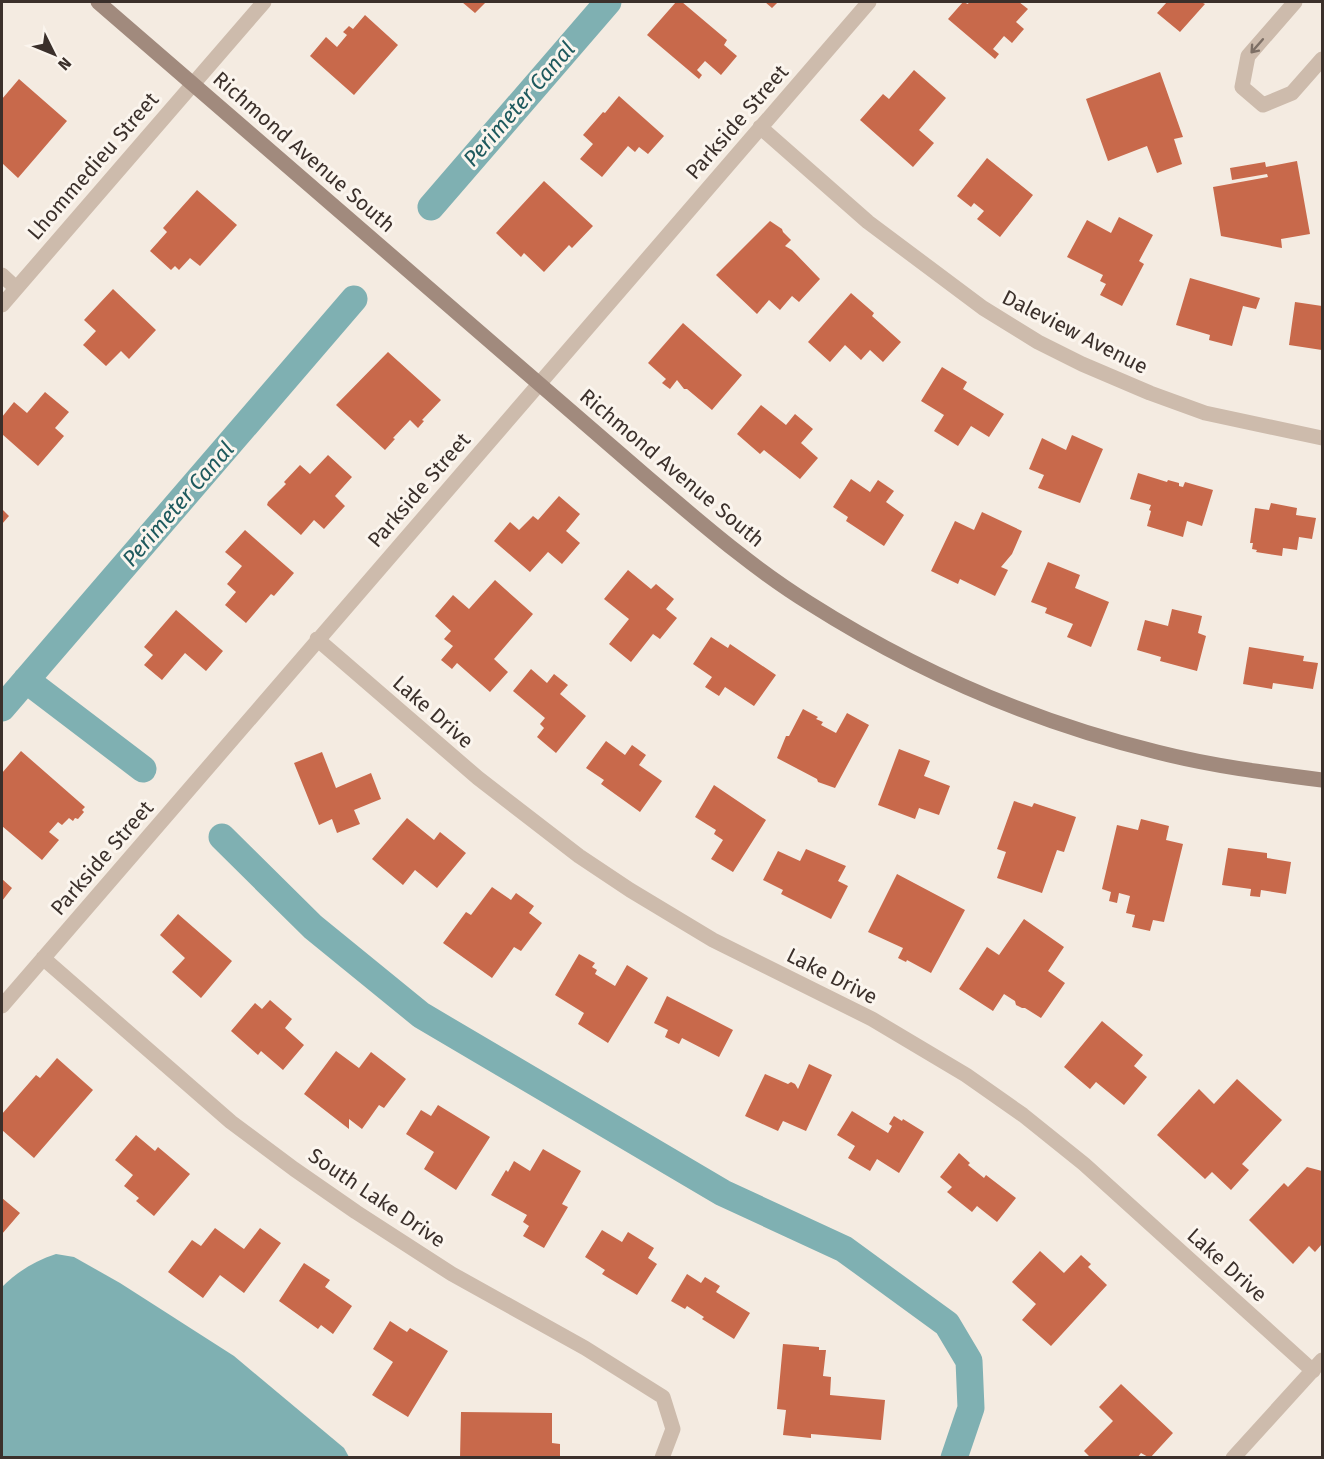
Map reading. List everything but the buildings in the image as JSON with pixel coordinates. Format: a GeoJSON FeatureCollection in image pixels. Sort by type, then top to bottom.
{"type":"FeatureCollection","features":[{"type":"Feature","properties":{"kind":"street","name":"Richmond Avenue South"},"geometry":{"type":"LineString","coordinates":[[98,2],[720,539],[770,577],[852,629],[936,673],[979,693],[1067,726],[1158,752],[1251,771],[1323,780]]}},
{"type":"Feature","properties":{"kind":"street","name":"Lhommedieu Street"},"geometry":{"type":"LineString","coordinates":[[2,305],[264,2]]}},
{"type":"Feature","properties":{"kind":"street","name":"Parkside Street"},"geometry":{"type":"LineString","coordinates":[[2,1006],[869,2]]}},
{"type":"Feature","properties":{"kind":"street"},"geometry":{"type":"LineString","coordinates":[[1295,2],[1248,56],[1242,87],[1263,105],[1292,93],[1323,59]]}},
{"type":"Feature","properties":{"kind":"street","name":"Daleview Avenue"},"geometry":{"type":"LineString","coordinates":[[760,127],[868,222],[983,308],[1038,342],[1150,393],[1205,413],[1323,438]]}},
{"type":"Feature","properties":{"kind":"street"},"geometry":{"type":"LineString","coordinates":[[2,275],[16,288]]}},
{"type":"Feature","properties":{"kind":"street","name":"Lake Drive"},"geometry":{"type":"LineString","coordinates":[[317,639],[478,778],[596,867],[713,940],[873,1019],[966,1075],[1023,1115],[1084,1164],[1318,1366]]}},
{"type":"Feature","properties":{"kind":"street","name":"South Lake Drive"},"geometry":{"type":"LineString","coordinates":[[43,958],[231,1122],[294,1169],[452,1274],[585,1348],[663,1397],[673,1429],[662,1458]]}},
{"type":"Feature","properties":{"kind":"street"},"geometry":{"type":"LineString","coordinates":[[1233,1458],[1318,1366]]}},
{"type":"Feature","properties":{"kind":"water"},"geometry":{"type":"Polygon","coordinates":[[[56,1254],[74,1257],[120,1283],[234,1356],[344,1448],[349,1457],[2,1457],[2,1287],[27,1267],[56,1254]]]}},
{"type":"Feature","properties":{"kind":"waterway","name":"Perimeter Canal"},"geometry":{"type":"LineString","coordinates":[[431,207],[608,2]]}},
{"type":"Feature","properties":{"kind":"waterway","name":"Perimeter Canal"},"geometry":{"type":"LineString","coordinates":[[2,708],[354,299]]}},
{"type":"Feature","properties":{"kind":"waterway"},"geometry":{"type":"LineString","coordinates":[[26,680],[143,769]]}},
{"type":"Feature","properties":{"kind":"waterway"},"geometry":{"type":"LineString","coordinates":[[222,837],[313,927],[421,1015],[723,1193],[844,1249],[947,1324],[969,1361],[971,1408],[954,1458]]}}]}
